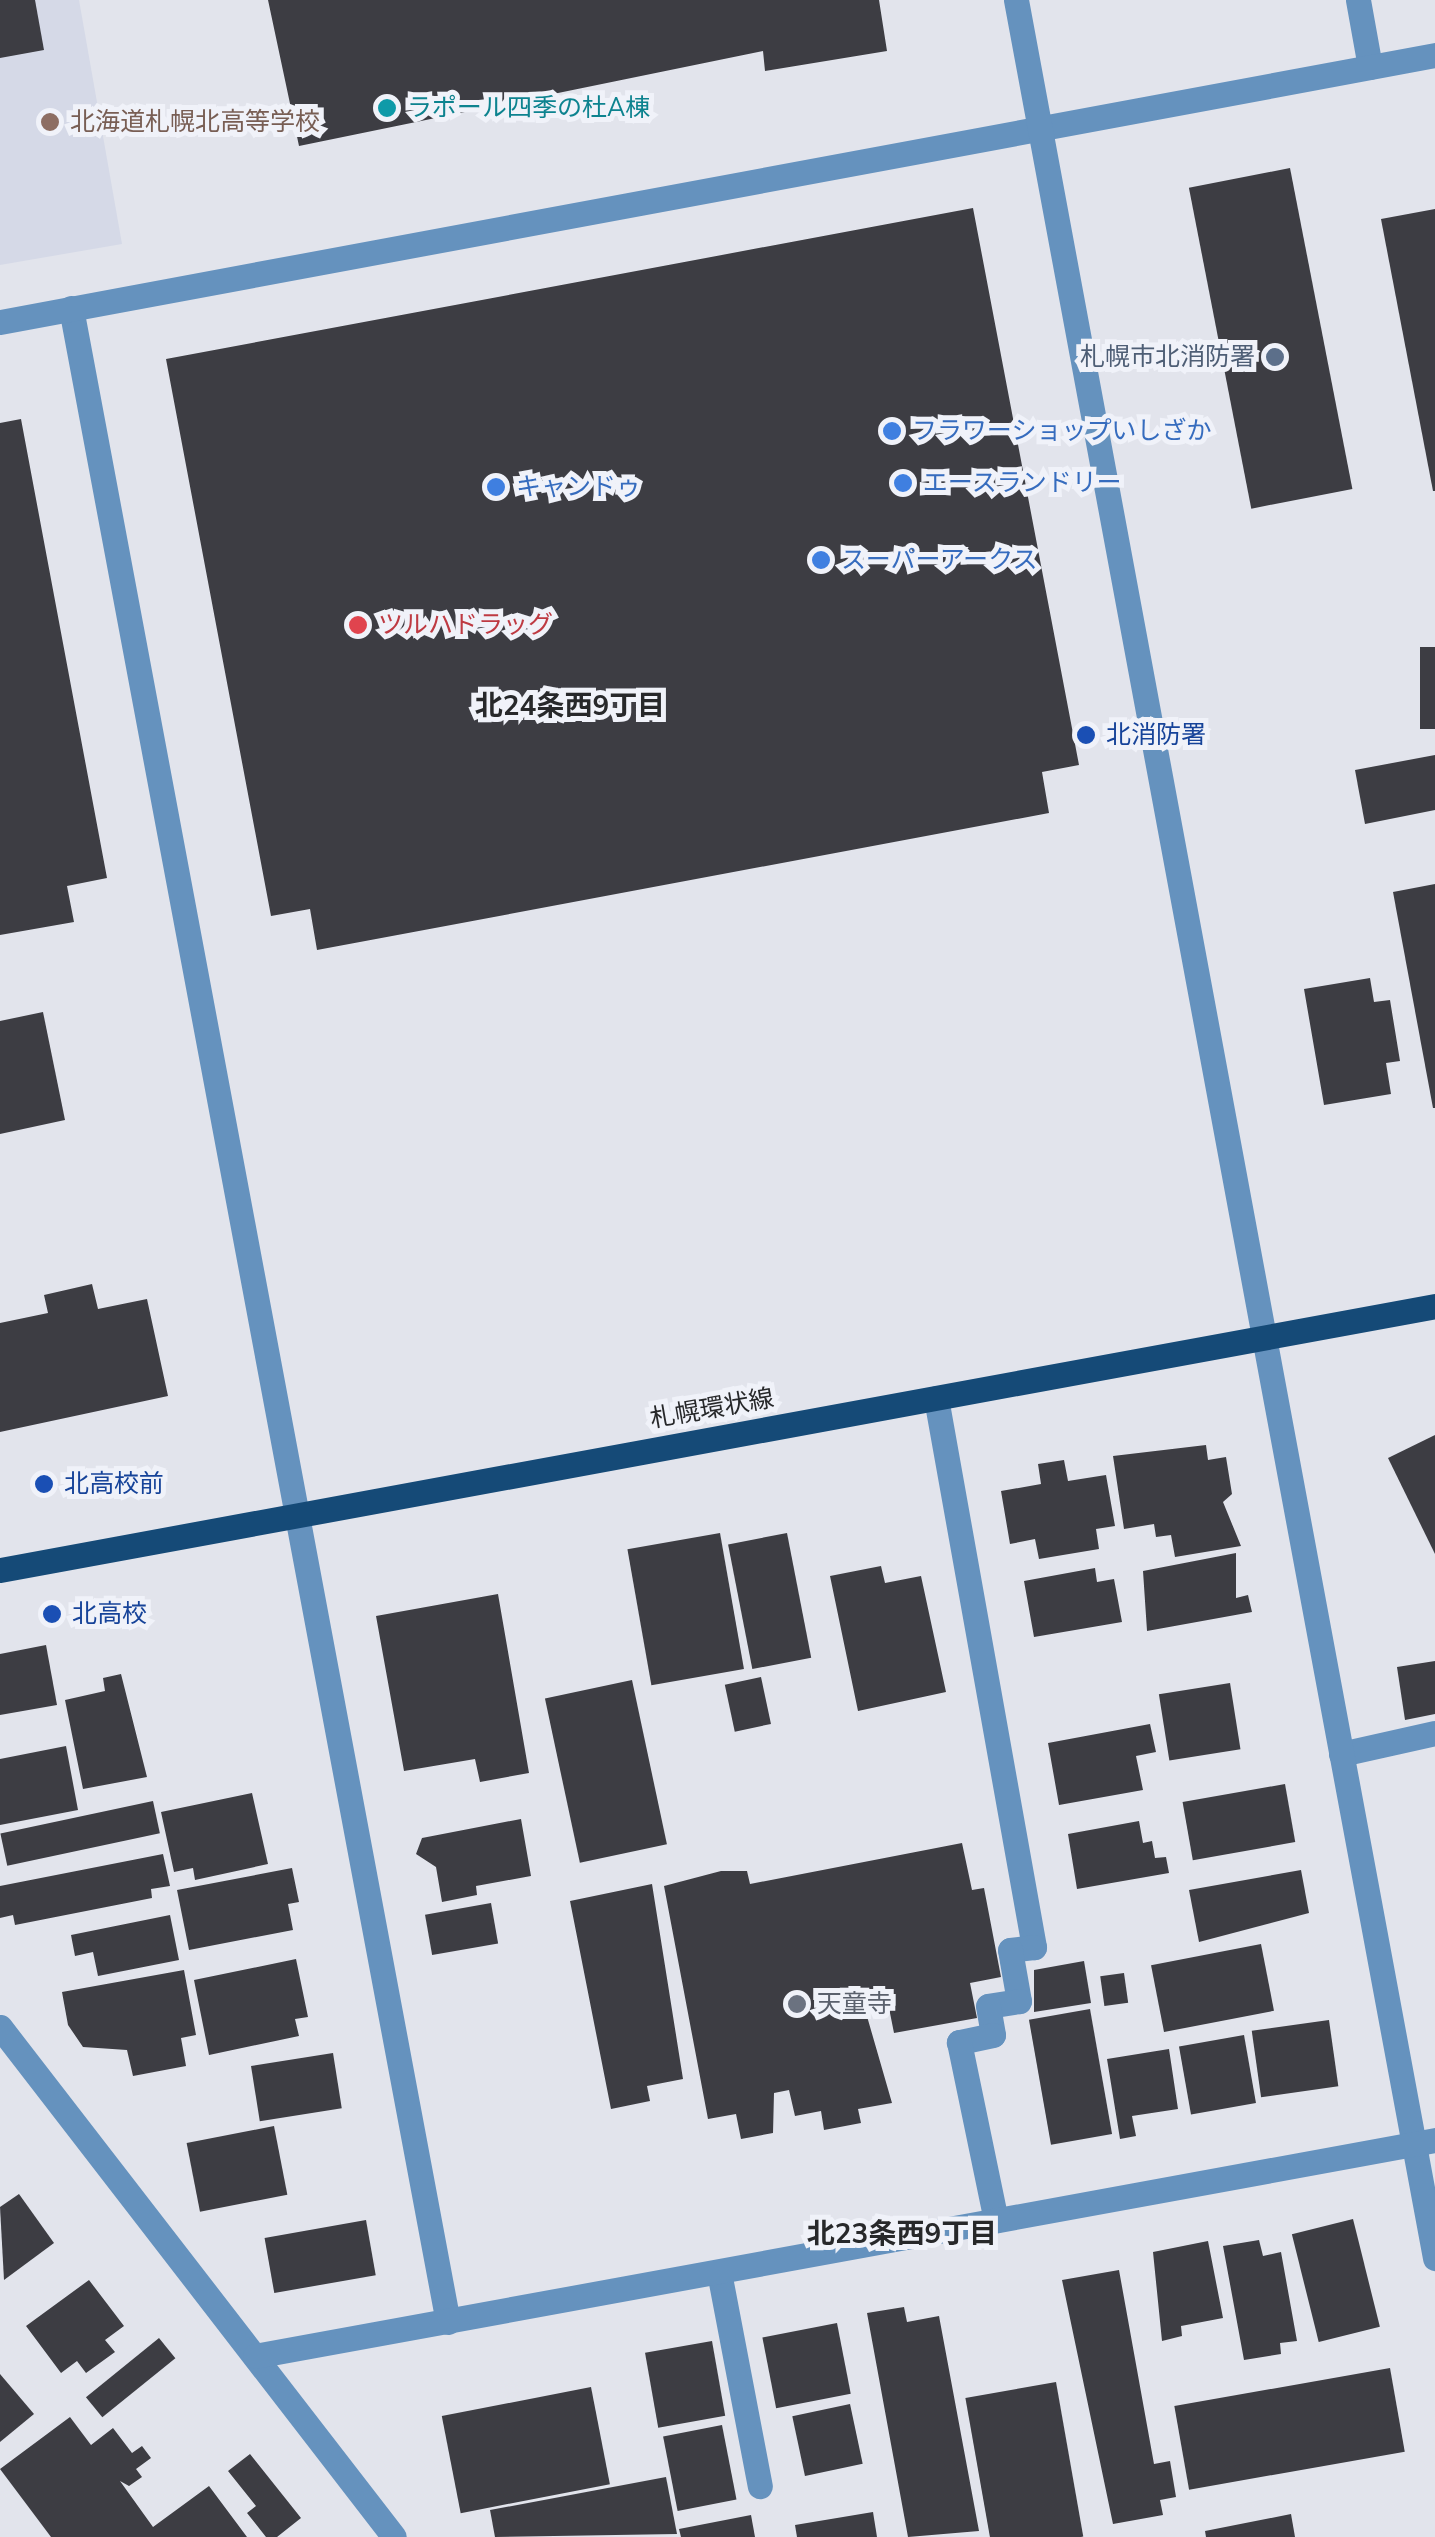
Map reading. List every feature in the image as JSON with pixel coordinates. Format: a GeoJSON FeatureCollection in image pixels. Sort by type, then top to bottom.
{"type":"FeatureCollection","features":[{"type":"Feature","properties":{"kind":"main road","name":"札幌環状線"},"geometry":{"type":"LineString","coordinates":[[0,1570],[1435,1306]]}},
{"type":"Feature","properties":{"kind":"street"},"geometry":{"type":"LineString","coordinates":[[1016,0],[1341,1754],[1424,2142],[1435,2258]]}},
{"type":"Feature","properties":{"kind":"street"},"geometry":{"type":"LineString","coordinates":[[1358,0],[1370,67]]}},
{"type":"Feature","properties":{"kind":"street"},"geometry":{"type":"LineString","coordinates":[[0,322],[1435,55]]}},
{"type":"Feature","properties":{"kind":"street"},"geometry":{"type":"LineString","coordinates":[[71,308],[448,2322]]}},
{"type":"Feature","properties":{"kind":"street"},"geometry":{"type":"LineString","coordinates":[[936,1398],[1034,1947],[1010,1950],[1019,2001],[988,2006],[993,2035],[958,2042],[996,2220]]}},
{"type":"Feature","properties":{"kind":"street"},"geometry":{"type":"LineString","coordinates":[[1341,1754],[1435,1733]]}},
{"type":"Feature","properties":{"kind":"street"},"geometry":{"type":"LineString","coordinates":[[0,2027],[394,2537]]}},
{"type":"Feature","properties":{"kind":"street"},"geometry":{"type":"LineString","coordinates":[[254,2356],[1424,2142]]}},
{"type":"Feature","properties":{"kind":"street"},"geometry":{"type":"LineString","coordinates":[[719,2272],[760,2486]]}},
{"type":"Feature","properties":{"kind":"shaded area","name":"北海道札幌北高等学校"},"geometry":{"type":"Polygon","coordinates":[[[0,0],[79,0],[122,244],[0,265],[0,0]]]}},
{"type":"Feature","properties":{"kind":"building","name":"北海道札幌北高等学校"},"geometry":{"type":"Polygon","coordinates":[[[0,0],[35,0],[44,50],[0,58],[0,0]]]}},
{"type":"Feature","properties":{"kind":"building","name":"ラポール四季の杜A棟"},"geometry":{"type":"Polygon","coordinates":[[[268,0],[879,0],[887,51],[765,71],[763,51],[299,146],[268,0]]]}},
{"type":"Feature","properties":{"kind":"building"},"geometry":{"type":"Polygon","coordinates":[[[1290,168],[1352,489],[1251,509],[1189,188],[1290,168]]]}},
{"type":"Feature","properties":{"kind":"building"},"geometry":{"type":"Polygon","coordinates":[[[973,208],[1079,765],[1042,772],[1049,813],[317,950],[310,909],[271,916],[166,359],[973,208]]]}},
{"type":"Feature","properties":{"kind":"building"},"geometry":{"type":"Polygon","coordinates":[[[1435,209],[1435,491],[1433,491],[1381,219],[1435,209]]]}},
{"type":"Feature","properties":{"kind":"building"},"geometry":{"type":"Polygon","coordinates":[[[21,419],[107,878],[67,886],[74,922],[0,935],[0,423],[21,419]]]}},
{"type":"Feature","properties":{"kind":"building"},"geometry":{"type":"Polygon","coordinates":[[[1420,647],[1435,647],[1435,729],[1420,729],[1420,647]]]}},
{"type":"Feature","properties":{"kind":"building"},"geometry":{"type":"Polygon","coordinates":[[[1435,755],[1435,810],[1365,824],[1355,770],[1435,755]]]}},
{"type":"Feature","properties":{"kind":"building"},"geometry":{"type":"Polygon","coordinates":[[[1435,884],[1435,1108],[1433,1108],[1393,892],[1435,884]]]}},
{"type":"Feature","properties":{"kind":"building"},"geometry":{"type":"Polygon","coordinates":[[[1370,978],[1374,1002],[1390,1000],[1400,1061],[1386,1063],[1391,1094],[1324,1105],[1304,989],[1370,978]]]}},
{"type":"Feature","properties":{"kind":"building"},"geometry":{"type":"Polygon","coordinates":[[[43,1012],[65,1120],[0,1134],[0,1021],[43,1012]]]}},
{"type":"Feature","properties":{"kind":"building"},"geometry":{"type":"Polygon","coordinates":[[[92,1284],[98,1309],[147,1299],[168,1396],[0,1432],[0,1323],[48,1313],[44,1295],[92,1284]]]}},
{"type":"Feature","properties":{"kind":"building"},"geometry":{"type":"Polygon","coordinates":[[[1435,1435],[1435,1554],[1388,1458],[1435,1435]]]}},
{"type":"Feature","properties":{"kind":"building"},"geometry":{"type":"Polygon","coordinates":[[[1206,1445],[1208,1460],[1226,1457],[1232,1494],[1223,1502],[1241,1546],[1175,1557],[1171,1535],[1156,1537],[1154,1524],[1124,1529],[1113,1456],[1206,1445]]]}},
{"type":"Feature","properties":{"kind":"building"},"geometry":{"type":"Polygon","coordinates":[[[1064,1460],[1068,1481],[1106,1475],[1115,1526],[1096,1529],[1099,1549],[1039,1559],[1035,1539],[1010,1544],[1001,1491],[1041,1484],[1038,1464],[1064,1460]]]}},
{"type":"Feature","properties":{"kind":"building"},"geometry":{"type":"Polygon","coordinates":[[[720,1533],[744,1669],[651,1685],[627,1549],[720,1533]]]}},
{"type":"Feature","properties":{"kind":"building"},"geometry":{"type":"Polygon","coordinates":[[[787,1533],[811,1658],[752,1669],[728,1544],[787,1533]]]}},
{"type":"Feature","properties":{"kind":"building"},"geometry":{"type":"Polygon","coordinates":[[[1236,1553],[1236,1598],[1248,1595],[1252,1612],[1147,1631],[1143,1571],[1236,1553]]]}},
{"type":"Feature","properties":{"kind":"building"},"geometry":{"type":"Polygon","coordinates":[[[881,1566],[885,1583],[921,1576],[946,1692],[858,1711],[830,1576],[881,1566]]]}},
{"type":"Feature","properties":{"kind":"building"},"geometry":{"type":"Polygon","coordinates":[[[1095,1568],[1097,1582],[1114,1579],[1122,1622],[1034,1637],[1024,1581],[1095,1568]]]}},
{"type":"Feature","properties":{"kind":"building"},"geometry":{"type":"Polygon","coordinates":[[[498,1594],[529,1773],[480,1782],[475,1759],[404,1771],[376,1616],[498,1594]]]}},
{"type":"Feature","properties":{"kind":"building"},"geometry":{"type":"Polygon","coordinates":[[[46,1645],[57,1705],[0,1715],[0,1654],[46,1645]]]}},
{"type":"Feature","properties":{"kind":"building"},"geometry":{"type":"Polygon","coordinates":[[[1435,1661],[1435,1714],[1405,1720],[1397,1667],[1435,1661]]]}},
{"type":"Feature","properties":{"kind":"building"},"geometry":{"type":"Polygon","coordinates":[[[121,1674],[147,1777],[83,1789],[65,1700],[105,1691],[103,1678],[121,1674]]]}},
{"type":"Feature","properties":{"kind":"building"},"geometry":{"type":"Polygon","coordinates":[[[761,1677],[771,1724],[735,1732],[725,1685],[761,1677]]]}},
{"type":"Feature","properties":{"kind":"building"},"geometry":{"type":"Polygon","coordinates":[[[632,1680],[667,1844],[580,1863],[545,1699],[632,1680]]]}},
{"type":"Feature","properties":{"kind":"building"},"geometry":{"type":"Polygon","coordinates":[[[1230,1683],[1240,1749],[1169,1760],[1159,1694],[1230,1683]]]}},
{"type":"Feature","properties":{"kind":"building"},"geometry":{"type":"Polygon","coordinates":[[[1150,1724],[1156,1752],[1136,1756],[1143,1790],[1059,1805],[1048,1743],[1150,1724]]]}},
{"type":"Feature","properties":{"kind":"building"},"geometry":{"type":"Polygon","coordinates":[[[66,1746],[78,1810],[0,1825],[0,1759],[66,1746]]]}},
{"type":"Feature","properties":{"kind":"building"},"geometry":{"type":"Polygon","coordinates":[[[1285,1784],[1295,1842],[1193,1860],[1183,1802],[1285,1784]]]}},
{"type":"Feature","properties":{"kind":"building"},"geometry":{"type":"Polygon","coordinates":[[[252,1793],[268,1864],[195,1880],[193,1868],[174,1872],[161,1812],[252,1793]]]}},
{"type":"Feature","properties":{"kind":"building"},"geometry":{"type":"Polygon","coordinates":[[[153,1801],[160,1833],[7,1866],[0,1833],[153,1801]]]}},
{"type":"Feature","properties":{"kind":"building"},"geometry":{"type":"Polygon","coordinates":[[[521,1819],[531,1876],[476,1886],[477,1895],[442,1902],[436,1867],[416,1854],[422,1838],[521,1819]]]}},
{"type":"Feature","properties":{"kind":"building"},"geometry":{"type":"Polygon","coordinates":[[[1139,1821],[1143,1843],[1152,1841],[1155,1858],[1166,1857],[1169,1873],[1077,1889],[1068,1834],[1139,1821]]]}},
{"type":"Feature","properties":{"kind":"building"},"geometry":{"type":"Polygon","coordinates":[[[962,1843],[972,1890],[984,1888],[1001,1977],[970,1983],[977,2018],[894,2033],[885,1988],[860,1992],[892,2103],[858,2109],[861,2123],[824,2130],[821,2111],[795,2116],[789,2090],[774,2093],[773,2133],[741,2139],[736,2114],[708,2119],[664,1886],[721,1871],[747,1871],[750,1884],[962,1843]]]}},
{"type":"Feature","properties":{"kind":"building"},"geometry":{"type":"Polygon","coordinates":[[[163,1854],[170,1886],[151,1889],[152,1898],[15,1925],[13,1915],[0,1918],[0,1886],[163,1854]]]}},
{"type":"Feature","properties":{"kind":"building"},"geometry":{"type":"Polygon","coordinates":[[[292,1868],[299,1902],[288,1904],[293,1930],[189,1950],[177,1890],[292,1868]]]}},
{"type":"Feature","properties":{"kind":"building"},"geometry":{"type":"Polygon","coordinates":[[[1301,1870],[1309,1913],[1199,1942],[1189,1890],[1301,1870]]]}},
{"type":"Feature","properties":{"kind":"building"},"geometry":{"type":"Polygon","coordinates":[[[652,1884],[683,2079],[647,2086],[650,2101],[611,2109],[570,1901],[652,1884]]]}},
{"type":"Feature","properties":{"kind":"building"},"geometry":{"type":"Polygon","coordinates":[[[491,1903],[498,1943],[432,1955],[425,1915],[491,1903]]]}},
{"type":"Feature","properties":{"kind":"building"},"geometry":{"type":"Polygon","coordinates":[[[170,1915],[179,1960],[98,1976],[93,1952],[75,1956],[71,1935],[170,1915]]]}},
{"type":"Feature","properties":{"kind":"building"},"geometry":{"type":"Polygon","coordinates":[[[1261,1944],[1274,2011],[1164,2032],[1151,1965],[1261,1944]]]}},
{"type":"Feature","properties":{"kind":"building"},"geometry":{"type":"Polygon","coordinates":[[[296,1959],[308,2017],[295,2019],[299,2036],[209,2055],[194,1980],[296,1959]]]}},
{"type":"Feature","properties":{"kind":"building"},"geometry":{"type":"Polygon","coordinates":[[[1084,1961],[1091,2003],[1034,2012],[1034,1970],[1084,1961]]]}},
{"type":"Feature","properties":{"kind":"building"},"geometry":{"type":"Polygon","coordinates":[[[184,1970],[196,2035],[181,2038],[186,2066],[133,2076],[127,2050],[83,2047],[68,2025],[62,1992],[184,1970]]]}},
{"type":"Feature","properties":{"kind":"building"},"geometry":{"type":"Polygon","coordinates":[[[1124,1973],[1128,2003],[1104,2006],[1100,1976],[1124,1973]]]}},
{"type":"Feature","properties":{"kind":"building"},"geometry":{"type":"Polygon","coordinates":[[[1090,2009],[1112,2134],[1051,2145],[1029,2020],[1090,2009]]]}},
{"type":"Feature","properties":{"kind":"building"},"geometry":{"type":"Polygon","coordinates":[[[1329,2020],[1338,2086],[1261,2097],[1252,2031],[1329,2020]]]}},
{"type":"Feature","properties":{"kind":"building"},"geometry":{"type":"Polygon","coordinates":[[[1244,2035],[1256,2103],[1191,2114],[1179,2046],[1244,2035]]]}},
{"type":"Feature","properties":{"kind":"building"},"geometry":{"type":"Polygon","coordinates":[[[1169,2049],[1178,2109],[1132,2116],[1136,2136],[1120,2139],[1107,2059],[1169,2049]]]}},
{"type":"Feature","properties":{"kind":"building"},"geometry":{"type":"Polygon","coordinates":[[[333,2053],[342,2108],[260,2121],[251,2066],[333,2053]]]}},
{"type":"Feature","properties":{"kind":"building"},"geometry":{"type":"Polygon","coordinates":[[[274,2126],[287,2195],[200,2212],[187,2143],[274,2126]]]}},
{"type":"Feature","properties":{"kind":"building"},"geometry":{"type":"Polygon","coordinates":[[[19,2194],[54,2243],[4,2280],[0,2207],[19,2194]]]}},
{"type":"Feature","properties":{"kind":"building"},"geometry":{"type":"Polygon","coordinates":[[[1353,2219],[1380,2327],[1319,2342],[1292,2234],[1353,2219]]]}},
{"type":"Feature","properties":{"kind":"building"},"geometry":{"type":"Polygon","coordinates":[[[366,2220],[376,2275],[274,2293],[265,2238],[366,2220]]]}},
{"type":"Feature","properties":{"kind":"building"},"geometry":{"type":"Polygon","coordinates":[[[1259,2240],[1263,2256],[1281,2252],[1297,2341],[1280,2343],[1281,2354],[1244,2360],[1223,2246],[1259,2240]]]}},
{"type":"Feature","properties":{"kind":"building"},"geometry":{"type":"Polygon","coordinates":[[[1208,2241],[1223,2318],[1181,2326],[1182,2336],[1162,2341],[1153,2252],[1208,2241]]]}},
{"type":"Feature","properties":{"kind":"building"},"geometry":{"type":"Polygon","coordinates":[[[1119,2270],[1154,2464],[1170,2461],[1176,2497],[1160,2500],[1163,2515],[1113,2524],[1062,2280],[1119,2270]]]}},
{"type":"Feature","properties":{"kind":"building"},"geometry":{"type":"Polygon","coordinates":[[[89,2280],[124,2326],[105,2340],[115,2352],[86,2373],[77,2361],[61,2373],[26,2326],[89,2280]]]}},
{"type":"Feature","properties":{"kind":"building"},"geometry":{"type":"Polygon","coordinates":[[[904,2307],[907,2322],[939,2316],[979,2531],[908,2537],[867,2313],[904,2307]]]}},
{"type":"Feature","properties":{"kind":"building"},"geometry":{"type":"Polygon","coordinates":[[[837,2323],[851,2394],[776,2408],[762,2338],[837,2323]]]}},
{"type":"Feature","properties":{"kind":"building"},"geometry":{"type":"Polygon","coordinates":[[[159,2338],[175,2358],[102,2417],[86,2397],[159,2338]]]}},
{"type":"Feature","properties":{"kind":"building"},"geometry":{"type":"Polygon","coordinates":[[[712,2341],[725,2416],[658,2428],[645,2353],[712,2341]]]}},
{"type":"Feature","properties":{"kind":"building"},"geometry":{"type":"Polygon","coordinates":[[[1390,2368],[1405,2452],[1189,2490],[1174,2406],[1390,2368]]]}},
{"type":"Feature","properties":{"kind":"building"},"geometry":{"type":"Polygon","coordinates":[[[0,2374],[34,2414],[0,2442],[0,2374]]]}},
{"type":"Feature","properties":{"kind":"building"},"geometry":{"type":"Polygon","coordinates":[[[1056,2382],[1083,2537],[990,2537],[965,2398],[1056,2382]]]}},
{"type":"Feature","properties":{"kind":"building"},"geometry":{"type":"Polygon","coordinates":[[[591,2387],[610,2484],[461,2513],[442,2416],[591,2387]]]}},
{"type":"Feature","properties":{"kind":"building"},"geometry":{"type":"Polygon","coordinates":[[[850,2404],[863,2464],[805,2476],[792,2416],[850,2404]]]}},
{"type":"Feature","properties":{"kind":"building"},"geometry":{"type":"Polygon","coordinates":[[[70,2417],[91,2445],[113,2428],[132,2453],[142,2446],[151,2458],[136,2469],[142,2477],[129,2486],[120,2481],[153,2527],[209,2486],[247,2537],[51,2537],[0,2469],[70,2417]]]}},
{"type":"Feature","properties":{"kind":"building"},"geometry":{"type":"Polygon","coordinates":[[[722,2425],[737,2500],[678,2511],[663,2436],[722,2425]]]}},
{"type":"Feature","properties":{"kind":"building"},"geometry":{"type":"Polygon","coordinates":[[[250,2454],[301,2518],[277,2537],[266,2537],[247,2513],[256,2506],[228,2471],[250,2454]]]}},
{"type":"Feature","properties":{"kind":"building"},"geometry":{"type":"Polygon","coordinates":[[[666,2477],[677,2534],[495,2537],[490,2510],[666,2477]]]}},
{"type":"Feature","properties":{"kind":"building"},"geometry":{"type":"Polygon","coordinates":[[[873,2512],[877,2537],[797,2537],[795,2525],[873,2512]]]}},
{"type":"Feature","properties":{"kind":"building"},"geometry":{"type":"Polygon","coordinates":[[[1291,2514],[1295,2537],[1206,2537],[1205,2531],[1291,2514]]]}},
{"type":"Feature","properties":{"kind":"building"},"geometry":{"type":"Polygon","coordinates":[[[751,2515],[755,2537],[681,2537],[679,2529],[751,2515]]]}},
{"type":"Feature","properties":{"kind":"place","name":"ラポール四季の杜A棟"},"geometry":{"type":"Point","coordinates":[387,108]}},
{"type":"Feature","properties":{"kind":"place","name":"北海道札幌北高等学校"},"geometry":{"type":"Point","coordinates":[50,122]}},
{"type":"Feature","properties":{"kind":"place","name":"札幌市北消防署"},"geometry":{"type":"Point","coordinates":[1275,357]}},
{"type":"Feature","properties":{"kind":"place","name":"フラワーショップいしざか"},"geometry":{"type":"Point","coordinates":[892,431]}},
{"type":"Feature","properties":{"kind":"place","name":"エースランドリー"},"geometry":{"type":"Point","coordinates":[903,483]}},
{"type":"Feature","properties":{"kind":"place","name":"キャンドゥ"},"geometry":{"type":"Point","coordinates":[496,487]}},
{"type":"Feature","properties":{"kind":"place","name":"スーパーアークス"},"geometry":{"type":"Point","coordinates":[821,560]}},
{"type":"Feature","properties":{"kind":"place","name":"ツルハドラッグ"},"geometry":{"type":"Point","coordinates":[358,625]}},
{"type":"Feature","properties":{"kind":"place","name":"北消防署"},"geometry":{"type":"Point","coordinates":[1086,735]}},
{"type":"Feature","properties":{"kind":"place","name":"北高校前"},"geometry":{"type":"Point","coordinates":[44,1484]}},
{"type":"Feature","properties":{"kind":"place","name":"北高校"},"geometry":{"type":"Point","coordinates":[52,1614]}},
{"type":"Feature","properties":{"kind":"place","name":"天童寺"},"geometry":{"type":"Point","coordinates":[797,2004]}},
{"type":"Feature","properties":{"kind":"district","name":"北24条西9丁目"},"geometry":{"type":"Point","coordinates":[570,706]}},
{"type":"Feature","properties":{"kind":"district","name":"北23条西9丁目"},"geometry":{"type":"Point","coordinates":[902,2234]}}]}
